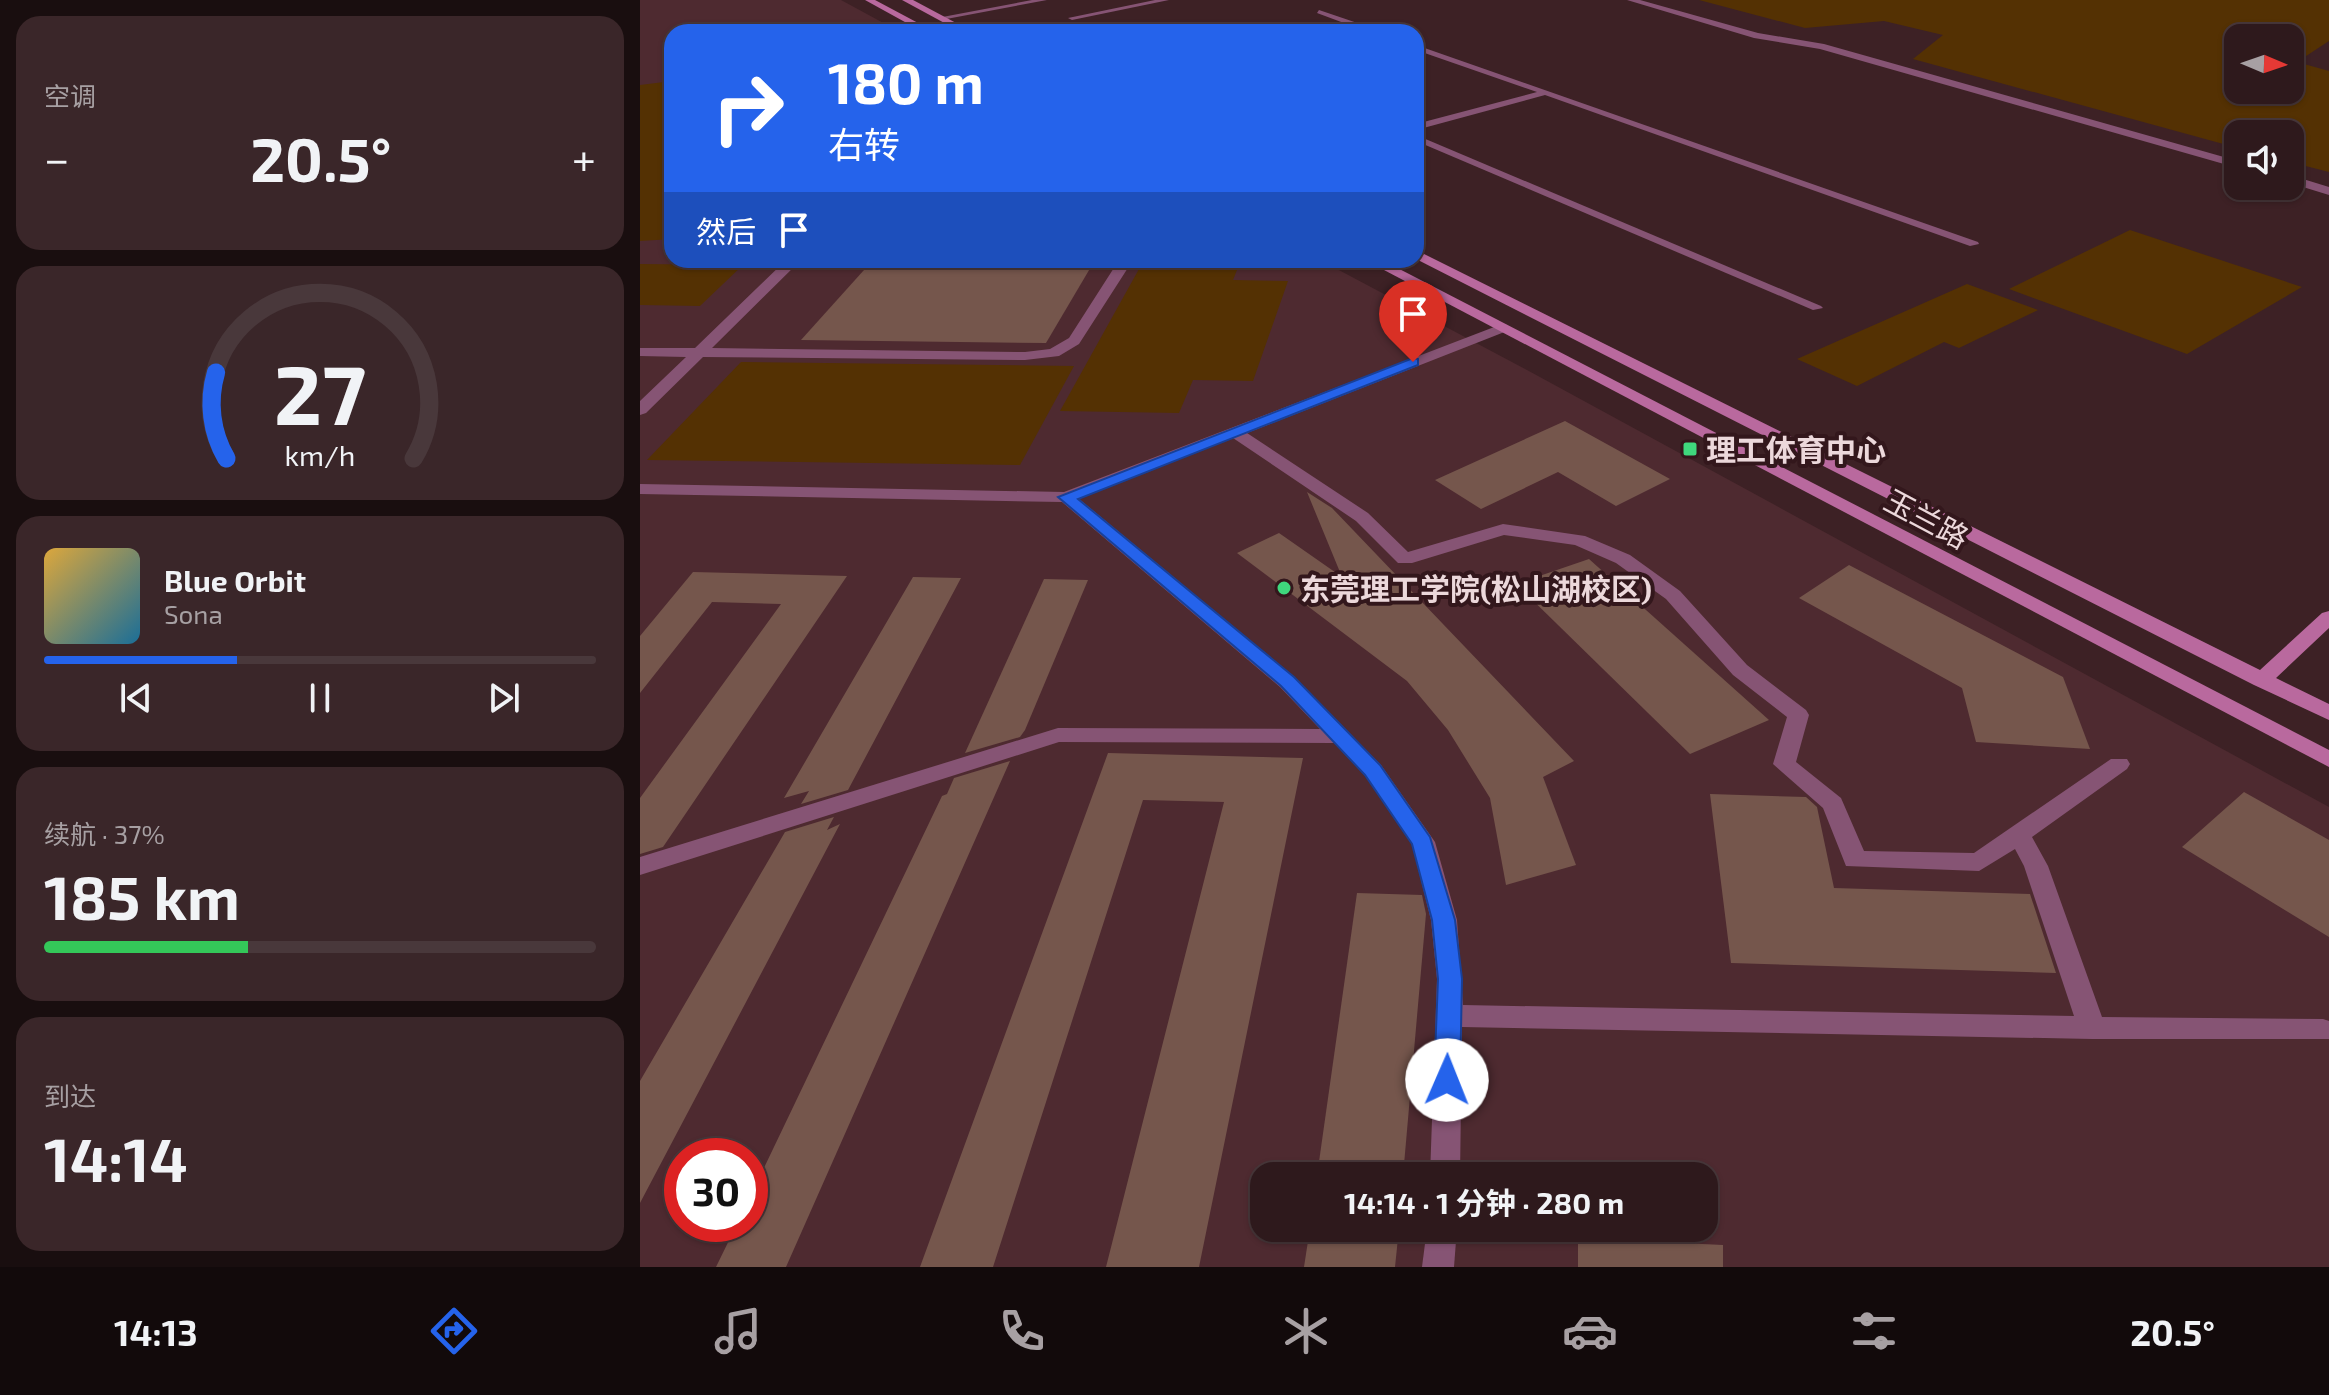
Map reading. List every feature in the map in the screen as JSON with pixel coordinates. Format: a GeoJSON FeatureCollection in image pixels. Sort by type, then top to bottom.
{"type":"FeatureCollection","features":[{"type":"Feature","properties":{"kind":"street"},"geometry":{"type":"LineString","coordinates":[[869,0],[915,24]]}},
{"type":"Feature","properties":{"kind":"street"},"geometry":{"type":"LineString","coordinates":[[906,0],[953,24]]}},
{"type":"Feature","properties":{"kind":"street"},"geometry":{"type":"LineString","coordinates":[[1631,0],[1757,36],[1821,46],[2224,161]]}},
{"type":"Feature","properties":{"kind":"street"},"geometry":{"type":"LineString","coordinates":[[2304,183],[2329,191]]}},
{"type":"Feature","properties":{"kind":"street","name":"玉兰路"},"geometry":{"type":"LineString","coordinates":[[1424,258],[2329,713]]}},
{"type":"Feature","properties":{"kind":"street"},"geometry":{"type":"LineString","coordinates":[[640,410],[786,268]]}},
{"type":"Feature","properties":{"kind":"street"},"geometry":{"type":"LineString","coordinates":[[640,352],[1025,356],[1054,353],[1074,341],[1121,268]]}},
{"type":"Feature","properties":{"kind":"street","name":"玉兰路"},"geometry":{"type":"LineString","coordinates":[[1387,268],[2329,759]]}},
{"type":"Feature","properties":{"kind":"street"},"geometry":{"type":"LineString","coordinates":[[640,489],[1066,497],[1502,328]]}},
{"type":"Feature","properties":{"kind":"street"},"geometry":{"type":"LineString","coordinates":[[1235,432],[1362,517],[1405,559],[1503,529],[1579,540],[1623,559],[1673,595],[1740,670],[1798,715],[1784,764],[1833,804],[1855,860],[1979,862],[2119,764]]}},
{"type":"Feature","properties":{"kind":"street"},"geometry":{"type":"LineString","coordinates":[[1066,497],[1287,682],[1373,770],[1423,842],[1444,920],[1450,979],[1445,1162]]}},
{"type":"Feature","properties":{"kind":"street"},"geometry":{"type":"LineString","coordinates":[[2261,680],[2329,617]]}},
{"type":"Feature","properties":{"kind":"street"},"geometry":{"type":"LineString","coordinates":[[640,866],[1058,735],[1340,736]]}},
{"type":"Feature","properties":{"kind":"street"},"geometry":{"type":"LineString","coordinates":[[2019,835],[2036,866],[2092,1028]]}},
{"type":"Feature","properties":{"kind":"street"},"geometry":{"type":"LineString","coordinates":[[1449,1016],[2323,1030]]}},
{"type":"Feature","properties":{"kind":"street"},"geometry":{"type":"LineString","coordinates":[[1438,1267],[1441,1242]]}},
{"type":"Feature","properties":{"kind":"lane"},"geometry":{"type":"LineString","coordinates":[[941,18],[1044,0]]}},
{"type":"Feature","properties":{"kind":"lane"},"geometry":{"type":"LineString","coordinates":[[1072,18],[1166,0]]}},
{"type":"Feature","properties":{"kind":"lane"},"geometry":{"type":"LineString","coordinates":[[1319,12],[1353,24]]}},
{"type":"Feature","properties":{"kind":"lane"},"geometry":{"type":"LineString","coordinates":[[1424,50],[1974,244]]}},
{"type":"Feature","properties":{"kind":"lane"},"geometry":{"type":"LineString","coordinates":[[1424,125],[1544,93]]}},
{"type":"Feature","properties":{"kind":"lane"},"geometry":{"type":"LineString","coordinates":[[1424,141],[1817,308]]}},
{"type":"Feature","properties":{"kind":"shaded area","name":"东莞理工学院(松山湖校区)"},"geometry":{"type":"Polygon","coordinates":[[[640,0],[841,0],[885,24],[664,24],[664,268],[1335,268],[2329,807],[2329,1267],[640,1267],[640,0]]]}},
{"type":"Feature","properties":{"kind":"shaded area"},"geometry":{"type":"Polygon","coordinates":[[[1699,0],[2329,0],[2329,41],[2304,57],[2304,24],[2224,24],[2224,104],[2304,104],[2304,64],[2329,71],[2329,172],[2304,166],[2304,120],[2224,120],[2224,144],[1913,59],[1943,35],[1884,21],[1805,28],[1699,0]]]}},
{"type":"Feature","properties":{"kind":"shaded area"},"geometry":{"type":"Polygon","coordinates":[[[664,82],[664,240],[640,241],[640,85],[664,82]]]}},
{"type":"Feature","properties":{"kind":"shaded area"},"geometry":{"type":"Polygon","coordinates":[[[2130,230],[2302,287],[2187,354],[2009,289],[2130,230]]]}},
{"type":"Feature","properties":{"kind":"shaded area"},"geometry":{"type":"Polygon","coordinates":[[[640,264],[664,264],[664,268],[740,268],[700,306],[640,305],[640,264]]]}},
{"type":"Feature","properties":{"kind":"shaded area"},"geometry":{"type":"Polygon","coordinates":[[[1140,268],[1238,268],[1233,280],[1288,281],[1253,381],[1193,380],[1179,413],[1060,411],[1140,268]]]}},
{"type":"Feature","properties":{"kind":"shaded area"},"geometry":{"type":"Polygon","coordinates":[[[1967,284],[2038,310],[1959,348],[1944,342],[1857,386],[1797,359],[1967,284]]]}},
{"type":"Feature","properties":{"kind":"shaded area"},"geometry":{"type":"Polygon","coordinates":[[[741,362],[1074,366],[1020,465],[647,460],[741,362]]]}},
{"type":"Feature","properties":{"kind":"building"},"geometry":{"type":"Polygon","coordinates":[[[866,268],[1090,268],[1046,343],[801,340],[866,268]]]}},
{"type":"Feature","properties":{"kind":"building"},"geometry":{"type":"Polygon","coordinates":[[[1565,421],[1670,479],[1616,506],[1558,472],[1481,509],[1435,480],[1565,421]]]}},
{"type":"Feature","properties":{"kind":"building"},"geometry":{"type":"Polygon","coordinates":[[[1307,492],[1332,508],[1574,761],[1543,777],[1576,865],[1506,885],[1490,798],[1448,730],[1407,681],[1237,553],[1279,533],[1342,577],[1307,492]]]}},
{"type":"Feature","properties":{"kind":"building"},"geometry":{"type":"Polygon","coordinates":[[[1589,559],[1769,720],[1690,754],[1516,584],[1589,559]]]}},
{"type":"Feature","properties":{"kind":"building"},"geometry":{"type":"Polygon","coordinates":[[[1849,565],[2063,677],[2090,749],[1976,742],[1962,688],[1799,598],[1849,565]]]}},
{"type":"Feature","properties":{"kind":"building"},"geometry":{"type":"Polygon","coordinates":[[[693,572],[847,576],[663,847],[640,854],[640,798],[781,604],[712,602],[640,693],[640,636],[693,572]]]}},
{"type":"Feature","properties":{"kind":"building"},"geometry":{"type":"Polygon","coordinates":[[[913,577],[961,578],[848,790],[801,804],[809,791],[784,798],[913,577]]]}},
{"type":"Feature","properties":{"kind":"building"},"geometry":{"type":"Polygon","coordinates":[[[1044,579],[1088,580],[1025,730],[1020,737],[965,753],[1044,579]]]}},
{"type":"Feature","properties":{"kind":"building"},"geometry":{"type":"Polygon","coordinates":[[[1108,753],[1303,758],[1199,1267],[1106,1267],[1224,802],[1143,800],[993,1267],[920,1267],[1108,753]]]}},
{"type":"Feature","properties":{"kind":"building"},"geometry":{"type":"Polygon","coordinates":[[[1010,761],[786,1267],[716,1267],[728,1242],[768,1242],[768,1159],[942,796],[947,794],[954,778],[1010,761]]]}},
{"type":"Feature","properties":{"kind":"building"},"geometry":{"type":"Polygon","coordinates":[[[2244,792],[2329,840],[2329,937],[2182,847],[2244,792]]]}},
{"type":"Feature","properties":{"kind":"building"},"geometry":{"type":"Polygon","coordinates":[[[1710,794],[1806,797],[1817,807],[1834,888],[2030,894],[2056,973],[1731,963],[1710,794]]]}},
{"type":"Feature","properties":{"kind":"building"},"geometry":{"type":"Polygon","coordinates":[[[834,817],[827,830],[840,824],[674,1138],[664,1138],[664,1158],[640,1203],[640,1081],[785,832],[834,817]]]}},
{"type":"Feature","properties":{"kind":"building"},"geometry":{"type":"Polygon","coordinates":[[[1357,893],[1422,895],[1426,914],[1404,1162],[1319,1162],[1357,893]]]}},
{"type":"Feature","properties":{"kind":"building"},"geometry":{"type":"Polygon","coordinates":[[[1308,1242],[1398,1242],[1395,1267],[1304,1267],[1308,1242]]]}},
{"type":"Feature","properties":{"kind":"building"},"geometry":{"type":"Polygon","coordinates":[[[1578,1242],[1723,1245],[1723,1267],[1578,1267],[1578,1242]]]}},
{"type":"Feature","properties":{"kind":"place","name":"理工体育中心"},"geometry":{"type":"Point","coordinates":[1690,449]}},
{"type":"Feature","properties":{"kind":"place","name":"东莞理工学院(松山湖校区)"},"geometry":{"type":"Point","coordinates":[1284,588]}},
{"type":"Feature","properties":{"kind":"route"},"geometry":{"type":"LineString","coordinates":[[1413,362],[1066,497],[1287,682],[1373,770],[1423,842],[1444,920],[1450,979],[1447,1080]]}}]}
